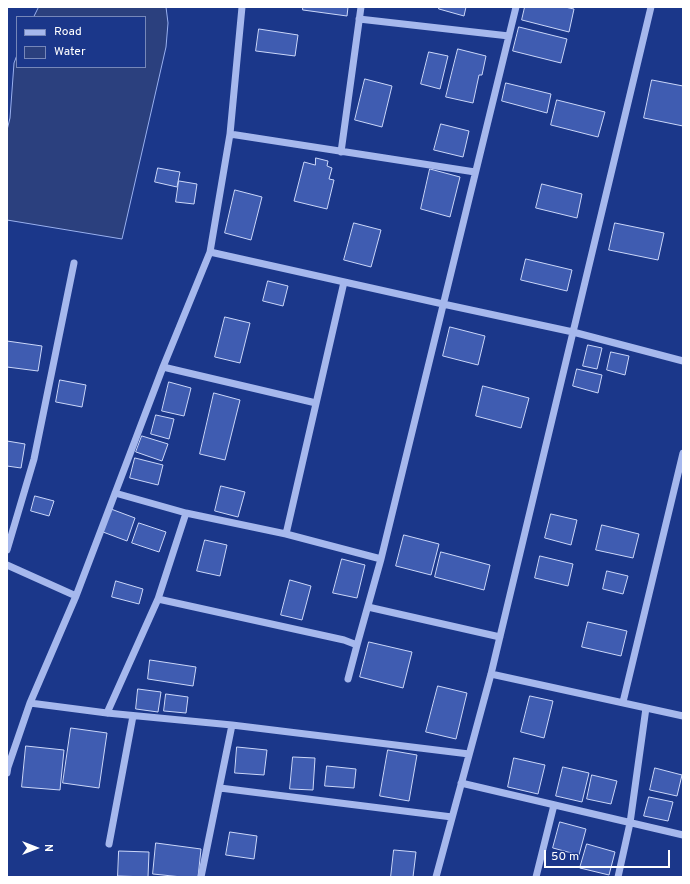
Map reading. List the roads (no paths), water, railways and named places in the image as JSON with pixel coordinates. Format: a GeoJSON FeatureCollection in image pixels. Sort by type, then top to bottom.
{"type":"FeatureCollection","features":[{"type":"Feature","properties":{"kind":"street"},"geometry":{"type":"LineString","coordinates":[[7,769],[30,703],[76,596],[163,367],[210,252],[230,134],[242,7]]}},
{"type":"Feature","properties":{"kind":"street"},"geometry":{"type":"LineString","coordinates":[[341,152],[361,7]]}},
{"type":"Feature","properties":{"kind":"street"},"geometry":{"type":"LineString","coordinates":[[348,679],[381,559],[516,7]]}},
{"type":"Feature","properties":{"kind":"street"},"geometry":{"type":"LineString","coordinates":[[436,877],[491,674],[651,7]]}},
{"type":"Feature","properties":{"kind":"street"},"geometry":{"type":"LineString","coordinates":[[359,19],[509,36]]}},
{"type":"Feature","properties":{"kind":"street"},"geometry":{"type":"LineString","coordinates":[[230,134],[475,172]]}},
{"type":"Feature","properties":{"kind":"street"},"geometry":{"type":"LineString","coordinates":[[210,252],[573,332],[683,361]]}},
{"type":"Feature","properties":{"kind":"street"},"geometry":{"type":"LineString","coordinates":[[7,550],[34,459],[74,263]]}},
{"type":"Feature","properties":{"kind":"street"},"geometry":{"type":"LineString","coordinates":[[286,534],[344,282]]}},
{"type":"Feature","properties":{"kind":"street"},"geometry":{"type":"LineString","coordinates":[[163,367],[316,403]]}},
{"type":"Feature","properties":{"kind":"street"},"geometry":{"type":"LineString","coordinates":[[623,702],[680,481],[683,452]]}},
{"type":"Feature","properties":{"kind":"street"},"geometry":{"type":"LineString","coordinates":[[115,493],[186,513],[286,534],[381,559]]}},
{"type":"Feature","properties":{"kind":"street"},"geometry":{"type":"LineString","coordinates":[[107,713],[158,599],[186,513]]}},
{"type":"Feature","properties":{"kind":"street"},"geometry":{"type":"LineString","coordinates":[[7,565],[76,596]]}},
{"type":"Feature","properties":{"kind":"street"},"geometry":{"type":"LineString","coordinates":[[158,599],[357,644]]}},
{"type":"Feature","properties":{"kind":"street"},"geometry":{"type":"LineString","coordinates":[[368,607],[500,637]]}},
{"type":"Feature","properties":{"kind":"street"},"geometry":{"type":"LineString","coordinates":[[491,674],[683,716]]}},
{"type":"Feature","properties":{"kind":"street"},"geometry":{"type":"LineString","coordinates":[[30,703],[132,716],[232,725],[469,754]]}},
{"type":"Feature","properties":{"kind":"street"},"geometry":{"type":"LineString","coordinates":[[618,877],[630,823],[646,708]]}},
{"type":"Feature","properties":{"kind":"street"},"geometry":{"type":"LineString","coordinates":[[109,844],[132,716]]}},
{"type":"Feature","properties":{"kind":"street"},"geometry":{"type":"LineString","coordinates":[[202,877],[232,725]]}},
{"type":"Feature","properties":{"kind":"street"},"geometry":{"type":"LineString","coordinates":[[461,783],[683,835]]}},
{"type":"Feature","properties":{"kind":"street"},"geometry":{"type":"LineString","coordinates":[[220,788],[452,817]]}},
{"type":"Feature","properties":{"kind":"street"},"geometry":{"type":"LineString","coordinates":[[536,877],[554,805]]}},
{"type":"Feature","properties":{"kind":"water"},"geometry":{"type":"Polygon","coordinates":[[[39,7],[166,7],[168,23],[166,47],[122,239],[7,220],[7,130],[10,118],[14,63],[16,58],[16,68],[146,68],[146,16],[34,16],[39,7]]]}}]}
